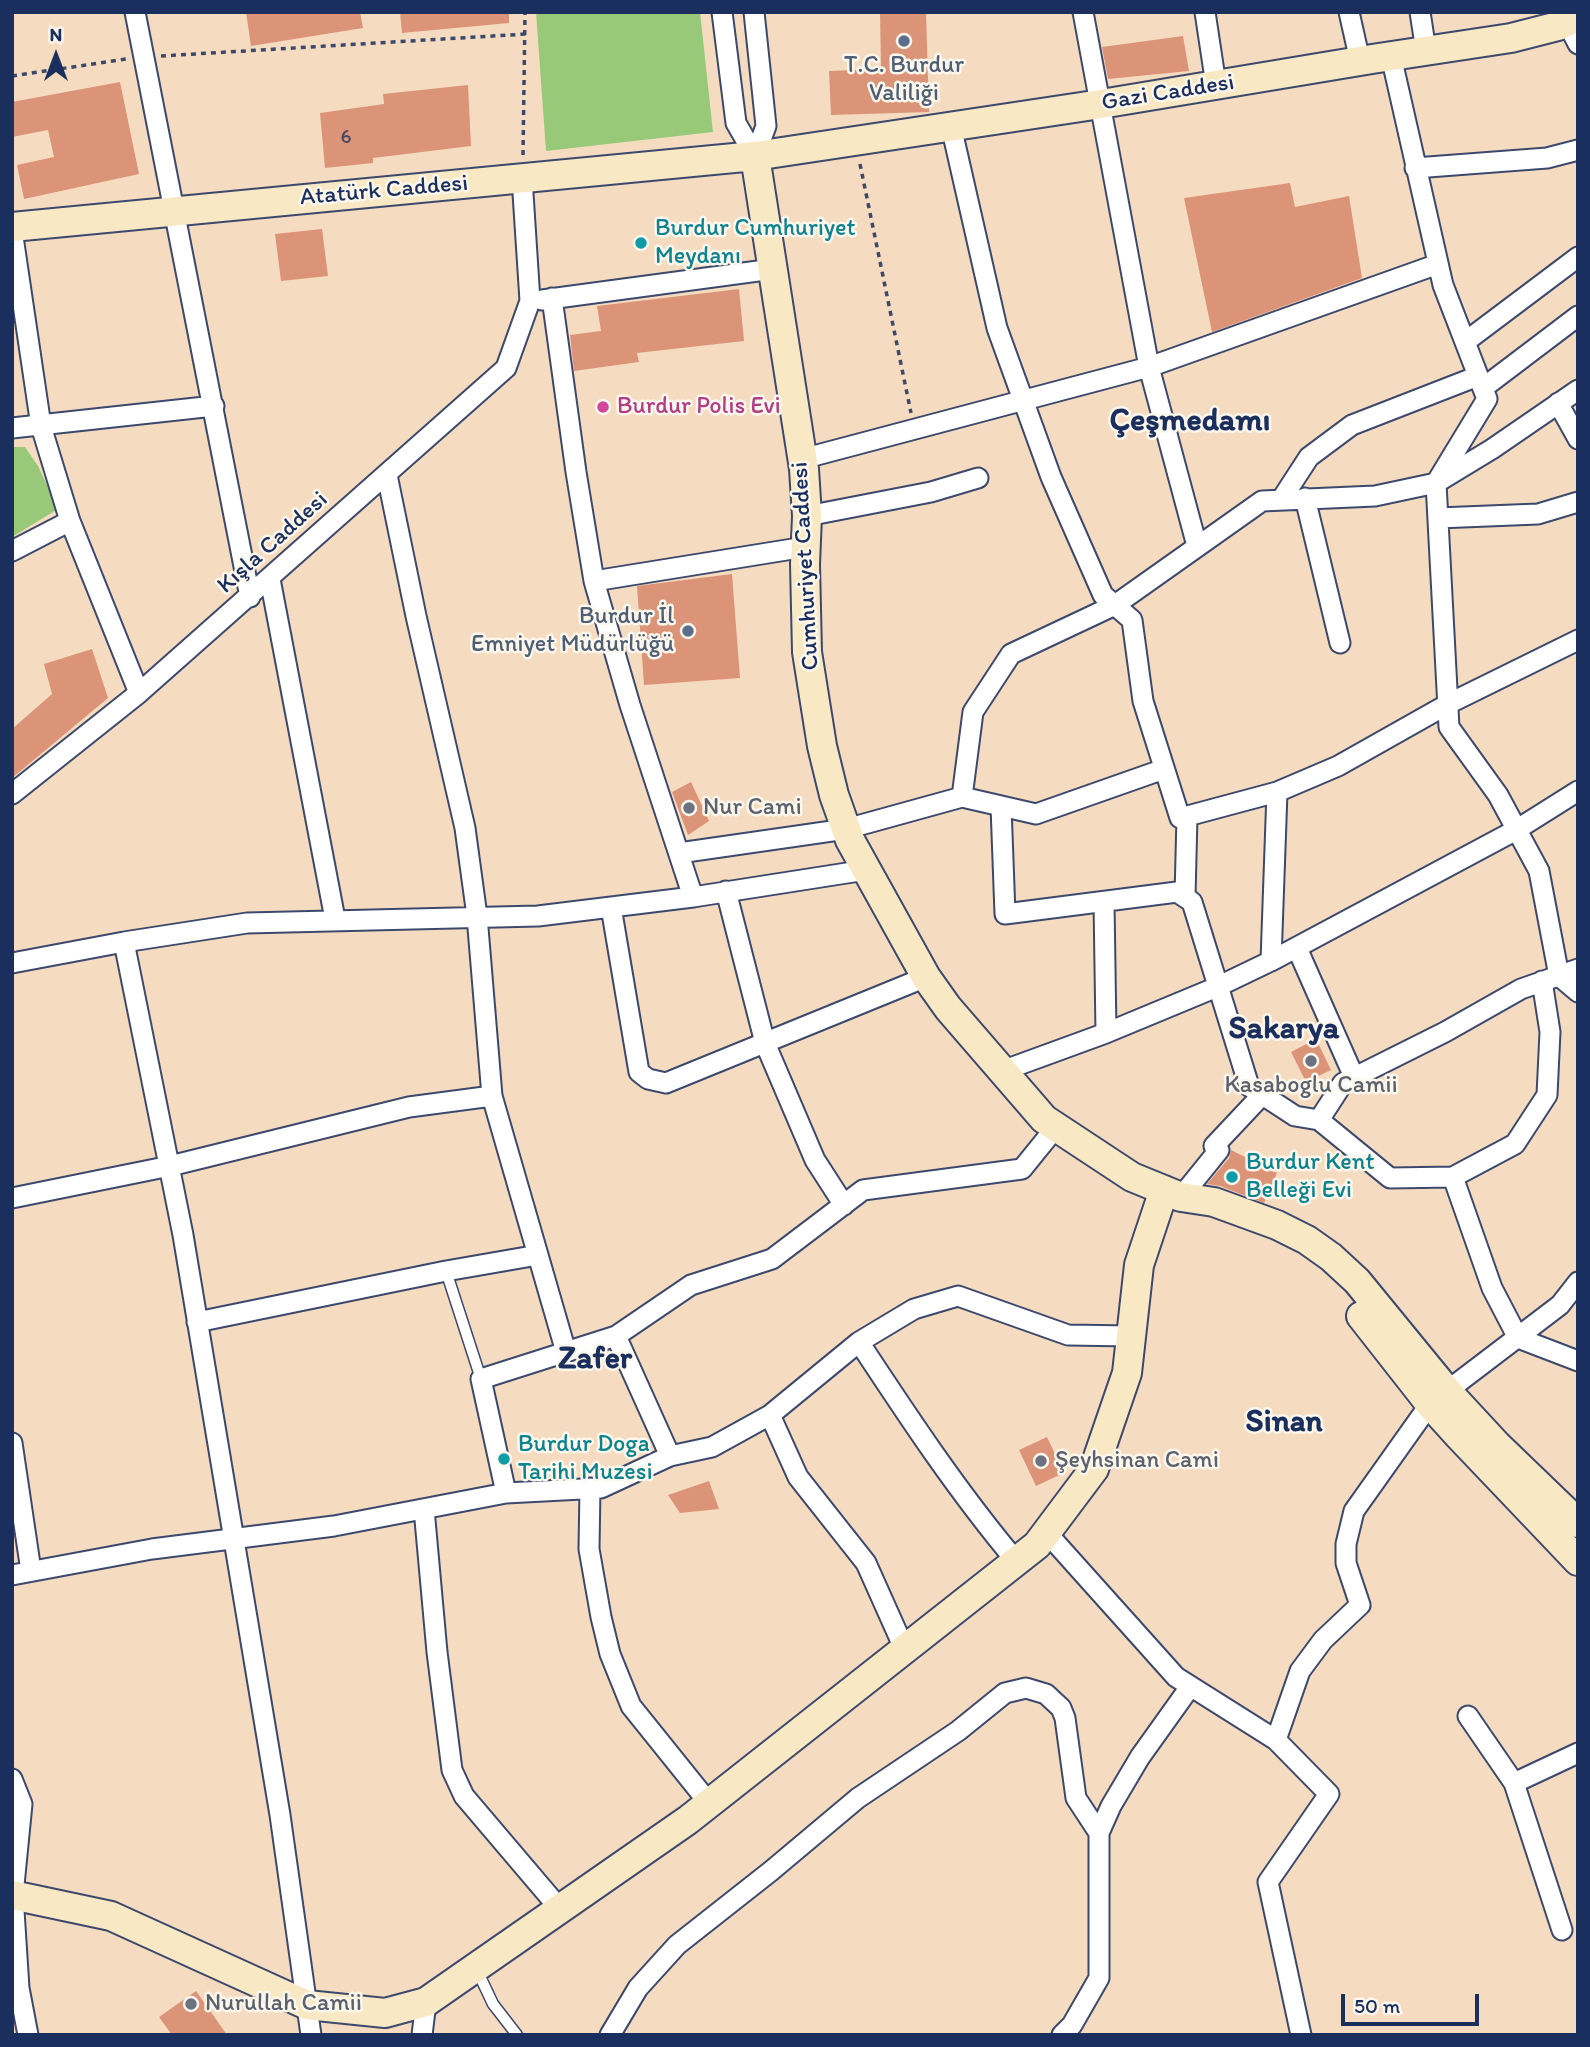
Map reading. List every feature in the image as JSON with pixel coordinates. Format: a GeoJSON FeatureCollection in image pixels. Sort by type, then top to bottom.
{"type":"FeatureCollection","features":[{"type":"Feature","properties":{"kind":"main road","name":"Gazi Caddesi"},"geometry":{"type":"LineString","coordinates":[[755,156],[1511,38],[1571,24]]}},
{"type":"Feature","properties":{"kind":"main road","name":"Atatürk Caddesi"},"geometry":{"type":"LineString","coordinates":[[12,228],[755,156]]}},
{"type":"Feature","properties":{"kind":"main road","name":"Cumhuriyet Caddesi"},"geometry":{"type":"LineString","coordinates":[[755,156],[802,459],[807,516],[805,620],[813,697],[834,795],[846,829],[866,870],[926,977],[948,1008],[1044,1118],[1132,1177],[1172,1194],[1214,1202],[1277,1225],[1307,1240],[1357,1281],[1439,1397]]}},
{"type":"Feature","properties":{"kind":"main road"},"geometry":{"type":"LineString","coordinates":[[12,1895],[111,1916],[307,2005],[385,2013],[426,2002],[709,1803],[1037,1545],[1094,1469],[1127,1373],[1139,1265],[1172,1194]]}},
{"type":"Feature","properties":{"kind":"main road"},"geometry":{"type":"LineString","coordinates":[[1439,1397],[1576,1517]]}},
{"type":"Feature","properties":{"kind":"main road"},"geometry":{"type":"LineString","coordinates":[[1439,1397],[1488,1469],[1578,1561]]}},
{"type":"Feature","properties":{"kind":"street"},"geometry":{"type":"LineString","coordinates":[[135,12],[250,597]]}},
{"type":"Feature","properties":{"kind":"street"},"geometry":{"type":"LineString","coordinates":[[722,12],[736,123],[755,156]]}},
{"type":"Feature","properties":{"kind":"street"},"geometry":{"type":"LineString","coordinates":[[754,12],[766,126],[755,156]]}},
{"type":"Feature","properties":{"kind":"street"},"geometry":{"type":"LineString","coordinates":[[1083,12],[1149,367],[1197,546]]}},
{"type":"Feature","properties":{"kind":"street"},"geometry":{"type":"LineString","coordinates":[[1205,12],[1216,85]]}},
{"type":"Feature","properties":{"kind":"street"},"geometry":{"type":"LineString","coordinates":[[1349,12],[1360,61]]}},
{"type":"Feature","properties":{"kind":"street"},"geometry":{"type":"LineString","coordinates":[[1420,12],[1426,51]]}},
{"type":"Feature","properties":{"kind":"street"},"geometry":{"type":"LineString","coordinates":[[1000,806],[1005,914],[1177,892],[1185,897],[1192,902],[1249,1086],[1294,1116],[1319,1120],[1390,1178],[1453,1177],[1515,1143],[1547,1095],[1550,1032],[1560,975],[1539,871],[1497,795],[1450,726],[1448,704],[1436,483],[1487,399],[1443,285],[1391,56]]}},
{"type":"Feature","properties":{"kind":"street"},"geometry":{"type":"LineString","coordinates":[[951,127],[997,328],[1051,477],[1103,595],[1132,620],[1143,701],[1180,818],[1277,792],[1338,766],[1448,704],[1578,640]]}},
{"type":"Feature","properties":{"kind":"street"},"geometry":{"type":"LineString","coordinates":[[1415,168],[1547,158],[1578,150]]}},
{"type":"Feature","properties":{"kind":"street"},"geometry":{"type":"LineString","coordinates":[[522,178],[530,302],[773,269]]}},
{"type":"Feature","properties":{"kind":"street"},"geometry":{"type":"LineString","coordinates":[[12,228],[41,426],[71,521],[139,693]]}},
{"type":"Feature","properties":{"kind":"street"},"geometry":{"type":"LineString","coordinates":[[1465,342],[1578,257]]}},
{"type":"Feature","properties":{"kind":"street"},"geometry":{"type":"LineString","coordinates":[[802,459],[1149,367],[1438,264]]}},
{"type":"Feature","properties":{"kind":"street"},"geometry":{"type":"LineString","coordinates":[[552,298],[594,580],[630,705],[693,897]]}},
{"type":"Feature","properties":{"kind":"street","name":"Kışla Caddesi"},"geometry":{"type":"LineString","coordinates":[[12,794],[139,693],[506,368],[530,302]]}},
{"type":"Feature","properties":{"kind":"street"},"geometry":{"type":"LineString","coordinates":[[1281,500],[1310,457],[1352,425],[1480,382],[1578,316]]}},
{"type":"Feature","properties":{"kind":"street"},"geometry":{"type":"LineString","coordinates":[[962,797],[973,712],[1011,654],[1115,605],[1262,501],[1375,496],[1436,483],[1492,449],[1578,390]]}},
{"type":"Feature","properties":{"kind":"street"},"geometry":{"type":"LineString","coordinates":[[1558,403],[1578,439]]}},
{"type":"Feature","properties":{"kind":"street"},"geometry":{"type":"LineString","coordinates":[[12,428],[214,406]]}},
{"type":"Feature","properties":{"kind":"street"},"geometry":{"type":"LineString","coordinates":[[387,475],[465,828],[477,916],[492,1096],[566,1352]]}},
{"type":"Feature","properties":{"kind":"street"},"geometry":{"type":"LineString","coordinates":[[807,516],[931,492],[978,478]]}},
{"type":"Feature","properties":{"kind":"street"},"geometry":{"type":"LineString","coordinates":[[1305,498],[1340,643]]}},
{"type":"Feature","properties":{"kind":"street"},"geometry":{"type":"LineString","coordinates":[[1438,518],[1538,513],[1578,502]]}},
{"type":"Feature","properties":{"kind":"street"},"geometry":{"type":"LineString","coordinates":[[12,551],[71,521]]}},
{"type":"Feature","properties":{"kind":"street"},"geometry":{"type":"LineString","coordinates":[[594,580],[805,547]]}},
{"type":"Feature","properties":{"kind":"street"},"geometry":{"type":"LineString","coordinates":[[270,579],[335,919]]}},
{"type":"Feature","properties":{"kind":"street"},"geometry":{"type":"LineString","coordinates":[[679,853],[846,829],[962,797],[1036,814],[1164,769]]}},
{"type":"Feature","properties":{"kind":"street"},"geometry":{"type":"LineString","coordinates":[[1002,1071],[1106,1033],[1217,987],[1271,961],[1516,830],[1578,791]]}},
{"type":"Feature","properties":{"kind":"street"},"geometry":{"type":"LineString","coordinates":[[1271,961],[1277,792]]}},
{"type":"Feature","properties":{"kind":"street"},"geometry":{"type":"LineString","coordinates":[[1185,897],[1187,816]]}},
{"type":"Feature","properties":{"kind":"street"},"geometry":{"type":"LineString","coordinates":[[12,963],[247,923],[538,916],[693,897],[866,870]]}},
{"type":"Feature","properties":{"kind":"street"},"geometry":{"type":"LineString","coordinates":[[726,891],[765,1043],[815,1160],[844,1205]]}},
{"type":"Feature","properties":{"kind":"street"},"geometry":{"type":"LineString","coordinates":[[1104,902],[1106,1033]]}},
{"type":"Feature","properties":{"kind":"street"},"geometry":{"type":"LineString","coordinates":[[611,907],[639,1072],[657,1082],[666,1083],[926,977]]}},
{"type":"Feature","properties":{"kind":"street"},"geometry":{"type":"LineString","coordinates":[[124,942],[170,1166],[197,1322],[280,1815],[311,2035]]}},
{"type":"Feature","properties":{"kind":"street"},"geometry":{"type":"LineString","coordinates":[[1297,948],[1354,1077]]}},
{"type":"Feature","properties":{"kind":"street"},"geometry":{"type":"LineString","coordinates":[[1560,975],[1578,992]]}},
{"type":"Feature","properties":{"kind":"street"},"geometry":{"type":"LineString","coordinates":[[1319,1120],[1343,1083],[1445,1032],[1521,989],[1560,975]]}},
{"type":"Feature","properties":{"kind":"street"},"geometry":{"type":"LineString","coordinates":[[1172,1194],[1220,1150],[1214,1146],[1262,1095]]}},
{"type":"Feature","properties":{"kind":"street"},"geometry":{"type":"LineString","coordinates":[[12,1198],[170,1166],[409,1107],[492,1096]]}},
{"type":"Feature","properties":{"kind":"street"},"geometry":{"type":"LineString","coordinates":[[506,1493],[481,1379],[616,1336],[691,1285],[772,1259],[863,1190],[1022,1168],[1056,1126]]}},
{"type":"Feature","properties":{"kind":"street"},"geometry":{"type":"LineString","coordinates":[[1453,1177],[1492,1288],[1518,1338],[1578,1361]]}},
{"type":"Feature","properties":{"kind":"street"},"geometry":{"type":"LineString","coordinates":[[197,1322],[538,1255]]}},
{"type":"Feature","properties":{"kind":"street"},"geometry":{"type":"LineString","coordinates":[[1276,1740],[1300,1671],[1323,1640],[1360,1605],[1346,1563],[1346,1544],[1354,1511],[1439,1397],[1560,1305],[1578,1282]]}},
{"type":"Feature","properties":{"kind":"street"},"geometry":{"type":"LineString","coordinates":[[12,1443],[22,1573],[152,1549],[334,1526],[506,1493],[601,1488],[670,1455],[712,1447],[770,1415],[859,1342],[914,1309],[958,1296],[1068,1335],[1131,1336]]}},
{"type":"Feature","properties":{"kind":"street"},"geometry":{"type":"LineString","coordinates":[[616,1336],[670,1455]]}},
{"type":"Feature","properties":{"kind":"street"},"geometry":{"type":"LineString","coordinates":[[859,1342],[929,1448],[1016,1561]]}},
{"type":"Feature","properties":{"kind":"street"},"geometry":{"type":"LineString","coordinates":[[770,1415],[798,1477],[866,1563],[904,1648]]}},
{"type":"Feature","properties":{"kind":"street"},"geometry":{"type":"LineString","coordinates":[[590,1488],[589,1549],[610,1654],[631,1706],[709,1803]]}},
{"type":"Feature","properties":{"kind":"street"},"geometry":{"type":"LineString","coordinates":[[424,1509],[437,1651],[452,1770],[464,1796],[560,1909]]}},
{"type":"Feature","properties":{"kind":"street"},"geometry":{"type":"LineString","coordinates":[[1046,1532],[1176,1677],[1276,1740],[1329,1794],[1268,1881],[1301,2035]]}},
{"type":"Feature","properties":{"kind":"street"},"geometry":{"type":"LineString","coordinates":[[1062,2035],[1072,2025],[1099,1978],[1099,1833],[1140,1756],[1190,1687]]}},
{"type":"Feature","properties":{"kind":"street"},"geometry":{"type":"LineString","coordinates":[[610,2035],[638,1988],[677,1945],[858,1798],[958,1731],[1005,1693],[1016,1689],[1036,1689],[1055,1700],[1061,1708],[1065,1718],[1076,1798],[1099,1833]]}},
{"type":"Feature","properties":{"kind":"street"},"geometry":{"type":"LineString","coordinates":[[1468,1716],[1514,1783],[1562,1930]]}},
{"type":"Feature","properties":{"kind":"street"},"geometry":{"type":"LineString","coordinates":[[1514,1783],[1578,1753]]}},
{"type":"Feature","properties":{"kind":"street"},"geometry":{"type":"LineString","coordinates":[[12,1779],[22,1804],[12,1895],[19,1988],[29,2035]]}},
{"type":"Feature","properties":{"kind":"street"},"geometry":{"type":"LineString","coordinates":[[422,2035],[426,2002]]}},
{"type":"Feature","properties":{"kind":"lane"},"geometry":{"type":"LineString","coordinates":[[446,1271],[481,1379]]}},
{"type":"Feature","properties":{"kind":"lane"},"geometry":{"type":"LineString","coordinates":[[475,1968],[494,2004],[517,2035]]}},
{"type":"Feature","properties":{"kind":"path"},"geometry":{"type":"LineString","coordinates":[[522,178],[525,12]]}},
{"type":"Feature","properties":{"kind":"path"},"geometry":{"type":"LineString","coordinates":[[12,76],[145,57],[526,34]]}},
{"type":"Feature","properties":{"kind":"path"},"geometry":{"type":"LineString","coordinates":[[855,141],[915,429]]}},
{"type":"Feature","properties":{"kind":"green space"},"geometry":{"type":"Polygon","coordinates":[[[536,12],[700,12],[713,132],[546,151],[536,12]]]}},
{"type":"Feature","properties":{"kind":"green space"},"geometry":{"type":"Polygon","coordinates":[[[12,447],[25,447],[38,466],[58,509],[12,537],[12,447]]]}},
{"type":"Feature","properties":{"kind":"building"},"geometry":{"type":"Polygon","coordinates":[[[246,12],[360,12],[363,28],[251,46],[246,12]]]}},
{"type":"Feature","properties":{"kind":"building"},"geometry":{"type":"Polygon","coordinates":[[[400,12],[509,12],[509,23],[402,33],[400,12]]]}},
{"type":"Feature","properties":{"kind":"building","name":"T.C. Burdur Valiliği"},"geometry":{"type":"Polygon","coordinates":[[[880,12],[926,12],[929,112],[831,115],[829,71],[881,69],[880,12]]]}},
{"type":"Feature","properties":{"kind":"building"},"geometry":{"type":"Polygon","coordinates":[[[1183,36],[1189,71],[1108,79],[1102,47],[1183,36]]]}},
{"type":"Feature","properties":{"kind":"building"},"geometry":{"type":"Polygon","coordinates":[[[120,82],[139,174],[24,199],[17,165],[54,157],[48,130],[12,137],[12,102],[120,82]]]}},
{"type":"Feature","properties":{"kind":"building"},"geometry":{"type":"Polygon","coordinates":[[[468,85],[471,146],[373,158],[373,163],[325,168],[320,113],[384,104],[383,94],[468,85]]]}},
{"type":"Feature","properties":{"kind":"building"},"geometry":{"type":"Polygon","coordinates":[[[1290,183],[1295,207],[1349,196],[1362,278],[1212,332],[1184,198],[1290,183]]]}},
{"type":"Feature","properties":{"kind":"building"},"geometry":{"type":"Polygon","coordinates":[[[322,229],[328,276],[281,281],[275,234],[322,229]]]}},
{"type":"Feature","properties":{"kind":"building"},"geometry":{"type":"Polygon","coordinates":[[[739,289],[744,341],[637,353],[639,362],[574,371],[570,335],[601,331],[597,306],[739,289]]]}},
{"type":"Feature","properties":{"kind":"building","name":"Burdur İl Emniyet Müdürlüğü"},"geometry":{"type":"Polygon","coordinates":[[[732,574],[740,678],[644,685],[637,586],[732,574]]]}},
{"type":"Feature","properties":{"kind":"building"},"geometry":{"type":"Polygon","coordinates":[[[92,649],[108,698],[12,778],[12,729],[52,694],[44,664],[92,649]]]}},
{"type":"Feature","properties":{"kind":"building","name":"Nur Cami"},"geometry":{"type":"Polygon","coordinates":[[[691,782],[709,821],[688,835],[672,792],[691,782]]]}},
{"type":"Feature","properties":{"kind":"building","name":"Kasaboglu Camii"},"geometry":{"type":"Polygon","coordinates":[[[1316,1039],[1331,1070],[1306,1082],[1291,1052],[1316,1039]]]}},
{"type":"Feature","properties":{"kind":"building"},"geometry":{"type":"Polygon","coordinates":[[[1231,1150],[1277,1173],[1264,1203],[1220,1186],[1207,1184],[1229,1158],[1231,1150]]]}},
{"type":"Feature","properties":{"kind":"building","name":"Şeyhsinan Cami"},"geometry":{"type":"Polygon","coordinates":[[[1047,1437],[1064,1473],[1036,1486],[1019,1450],[1047,1437]]]}},
{"type":"Feature","properties":{"kind":"building"},"geometry":{"type":"Polygon","coordinates":[[[709,1481],[719,1509],[680,1513],[668,1495],[709,1481]]]}},
{"type":"Feature","properties":{"kind":"building","name":"Nurullah Camii"},"geometry":{"type":"Polygon","coordinates":[[[196,1991],[227,2035],[172,2035],[159,2017],[196,1991]]]}},
{"type":"Feature","properties":{"kind":"place","name":"T.C. Burdur Valiliği"},"geometry":{"type":"Point","coordinates":[904,41]}},
{"type":"Feature","properties":{"kind":"place","name":"Burdur Cumhuriyet Meydanı"},"geometry":{"type":"Point","coordinates":[641,243]}},
{"type":"Feature","properties":{"kind":"place","name":"Burdur Polis Evi"},"geometry":{"type":"Point","coordinates":[603,407]}},
{"type":"Feature","properties":{"kind":"place","name":"Burdur İl Emniyet Müdürlüğü"},"geometry":{"type":"Point","coordinates":[688,631]}},
{"type":"Feature","properties":{"kind":"place","name":"Nur Cami"},"geometry":{"type":"Point","coordinates":[689,808]}},
{"type":"Feature","properties":{"kind":"place","name":"Kasaboglu Camii"},"geometry":{"type":"Point","coordinates":[1311,1061]}},
{"type":"Feature","properties":{"kind":"place","name":"Burdur Kent Belleği Evi"},"geometry":{"type":"Point","coordinates":[1232,1177]}},
{"type":"Feature","properties":{"kind":"place","name":"Burdur Doga Tarihi Muzesi"},"geometry":{"type":"Point","coordinates":[504,1459]}},
{"type":"Feature","properties":{"kind":"place","name":"Şeyhsinan Cami"},"geometry":{"type":"Point","coordinates":[1041,1461]}},
{"type":"Feature","properties":{"kind":"place","name":"Nurullah Camii"},"geometry":{"type":"Point","coordinates":[191,2004]}},
{"type":"Feature","properties":{"kind":"district","name":"Çeşmedamı"},"geometry":{"type":"Point","coordinates":[1190,422]}},
{"type":"Feature","properties":{"kind":"district","name":"Sakarya"},"geometry":{"type":"Point","coordinates":[1284,1030]}},
{"type":"Feature","properties":{"kind":"district","name":"Zafer"},"geometry":{"type":"Point","coordinates":[595,1360]}},
{"type":"Feature","properties":{"kind":"district","name":"Sinan"},"geometry":{"type":"Point","coordinates":[1284,1423]}}]}
